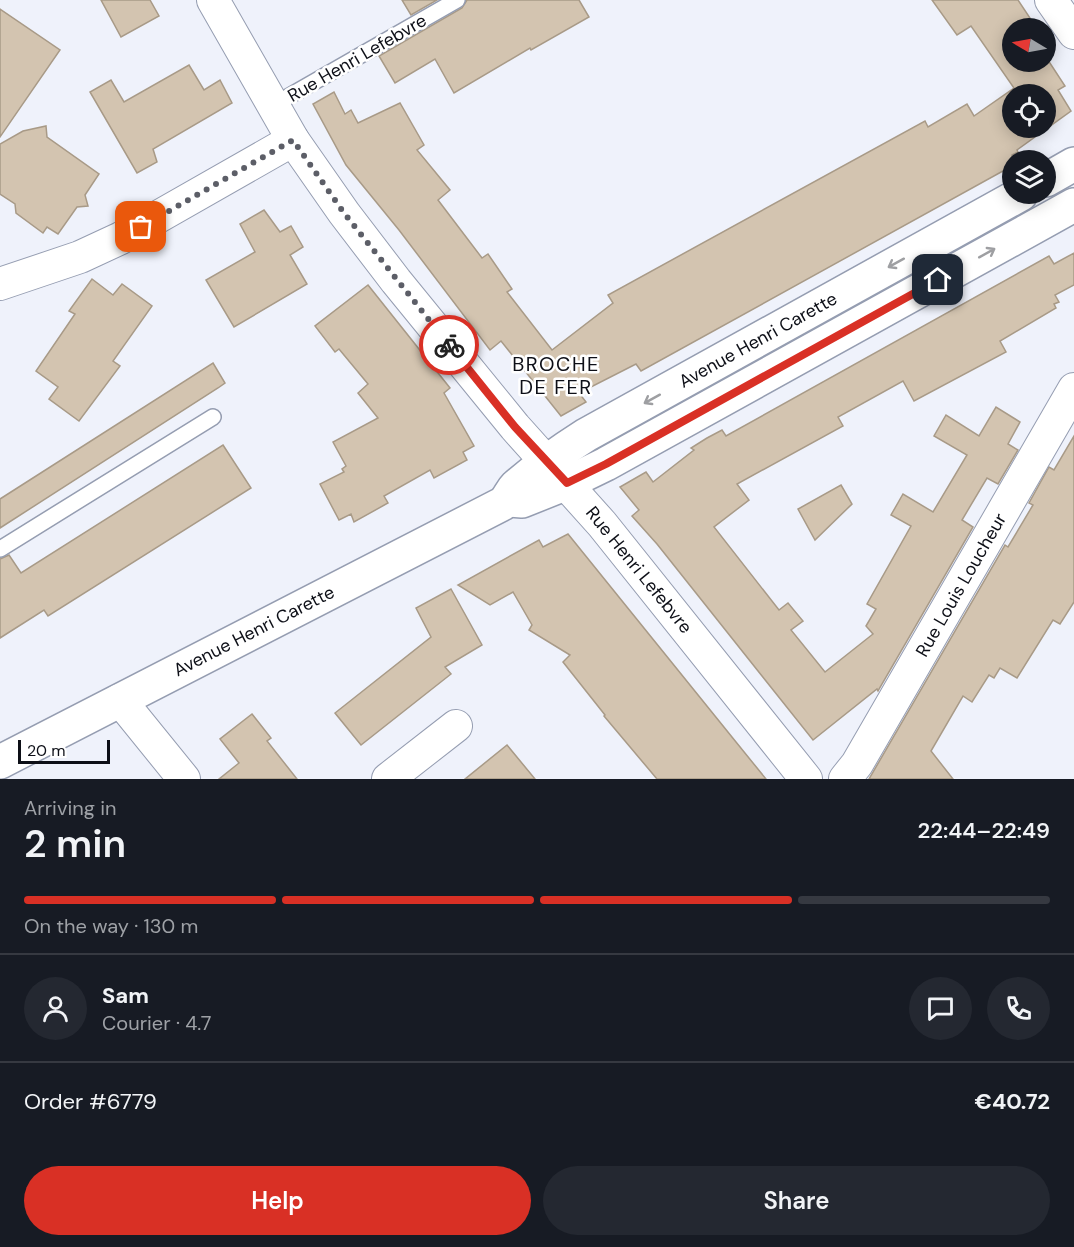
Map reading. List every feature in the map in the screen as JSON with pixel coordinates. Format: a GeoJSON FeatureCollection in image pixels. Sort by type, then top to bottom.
{"type":"FeatureCollection","features":[{"type":"Feature","properties":{"kind":"street","name":"Rue Henri Lefebvre"},"geometry":{"type":"LineString","coordinates":[[213,0],[272,106],[344,213],[396,281],[515,427],[602,524],[806,779]]}},
{"type":"Feature","properties":{"kind":"street"},"geometry":{"type":"LineString","coordinates":[[1051,0],[1074,33]]}},
{"type":"Feature","properties":{"kind":"street"},"geometry":{"type":"LineString","coordinates":[[0,284],[80,257],[122,238],[293,140]]}},
{"type":"Feature","properties":{"kind":"street"},"geometry":{"type":"LineString","coordinates":[[1056,174],[1074,164]]}},
{"type":"Feature","properties":{"kind":"street","name":"Avenue Henri Carette"},"geometry":{"type":"LineString","coordinates":[[557,472],[586,435],[1003,204]]}},
{"type":"Feature","properties":{"kind":"street","name":"Avenue Henri Carette"},"geometry":{"type":"LineString","coordinates":[[0,762],[508,500],[513,489],[557,472],[606,464],[1074,205]]}},
{"type":"Feature","properties":{"kind":"street"},"geometry":{"type":"LineString","coordinates":[[842,293],[861,323]]}},
{"type":"Feature","properties":{"kind":"street","name":"Rue Louis Loucheur"},"geometry":{"type":"LineString","coordinates":[[845,779],[857,764],[1074,389]]}},
{"type":"Feature","properties":{"kind":"street"},"geometry":{"type":"LineString","coordinates":[[120,700],[184,779]]}},
{"type":"Feature","properties":{"kind":"street"},"geometry":{"type":"LineString","coordinates":[[388,779],[456,726]]}},
{"type":"Feature","properties":{"kind":"lane","name":"Rue Henri Lefebvre"},"geometry":{"type":"LineString","coordinates":[[272,106],[439,5],[457,0]]}},
{"type":"Feature","properties":{"kind":"lane"},"geometry":{"type":"LineString","coordinates":[[0,549],[213,417]]}},
{"type":"Feature","properties":{"kind":"building"},"geometry":{"type":"Polygon","coordinates":[[[101,0],[150,0],[159,16],[121,37],[101,0]]]}},
{"type":"Feature","properties":{"kind":"building"},"geometry":{"type":"Polygon","coordinates":[[[402,0],[437,0],[411,15],[402,0]]]}},
{"type":"Feature","properties":{"kind":"building"},"geometry":{"type":"Polygon","coordinates":[[[467,0],[579,0],[589,17],[531,50],[530,48],[454,93],[435,59],[395,83],[379,56],[462,8],[467,0]]]}},
{"type":"Feature","properties":{"kind":"building"},"geometry":{"type":"Polygon","coordinates":[[[932,0],[1018,0],[1030,18],[1002,18],[1002,71],[971,26],[957,35],[932,0]]]}},
{"type":"Feature","properties":{"kind":"building"},"geometry":{"type":"Polygon","coordinates":[[[0,9],[60,50],[0,137],[0,9]]]}},
{"type":"Feature","properties":{"kind":"building"},"geometry":{"type":"Polygon","coordinates":[[[189,65],[204,90],[220,80],[232,103],[153,149],[157,162],[137,173],[90,92],[111,80],[124,102],[189,65]]]}},
{"type":"Feature","properties":{"kind":"building"},"geometry":{"type":"Polygon","coordinates":[[[1003,72],[1056,72],[1065,86],[1058,90],[1071,111],[1056,122],[1056,84],[1011,84],[1003,72]]]}},
{"type":"Feature","properties":{"kind":"building"},"geometry":{"type":"Polygon","coordinates":[[[334,92],[345,114],[351,110],[358,123],[400,103],[424,145],[417,150],[450,190],[438,200],[482,258],[488,254],[512,289],[507,292],[552,350],[613,303],[608,295],[925,121],[928,127],[967,104],[974,116],[1002,96],[1002,138],[1034,138],[1017,150],[1002,150],[1002,172],[641,371],[636,364],[579,393],[586,402],[561,416],[501,341],[490,350],[399,230],[346,165],[313,104],[334,92]]]}},
{"type":"Feature","properties":{"kind":"building"},"geometry":{"type":"Polygon","coordinates":[[[46,126],[47,137],[99,174],[85,195],[88,206],[77,207],[58,234],[47,227],[43,233],[16,213],[15,204],[0,194],[0,144],[23,131],[46,126]]]}},
{"type":"Feature","properties":{"kind":"building"},"geometry":{"type":"Polygon","coordinates":[[[264,210],[280,232],[291,226],[303,247],[290,255],[307,284],[234,327],[206,280],[255,252],[240,224],[264,210]]]}},
{"type":"Feature","properties":{"kind":"building"},"geometry":{"type":"Polygon","coordinates":[[[1074,253],[1074,285],[1055,295],[1059,302],[1054,304],[1056,308],[1000,341],[1006,352],[914,401],[903,381],[838,417],[843,426],[737,484],[749,500],[714,527],[779,610],[788,603],[803,621],[791,630],[825,672],[873,634],[866,626],[876,609],[867,604],[911,526],[891,515],[903,494],[933,512],[967,455],[934,436],[946,415],[979,436],[996,407],[1020,422],[1008,444],[1018,450],[998,484],[987,478],[962,520],[973,527],[878,691],[877,689],[813,740],[657,544],[632,516],[639,510],[620,487],[646,472],[653,482],[694,450],[691,448],[707,438],[722,430],[726,436],[1049,256],[1054,264],[1074,253]]]}},
{"type":"Feature","properties":{"kind":"building"},"geometry":{"type":"Polygon","coordinates":[[[92,279],[113,295],[122,284],[152,306],[113,361],[120,366],[79,421],[49,399],[58,387],[36,371],[75,314],[69,311],[92,279]]]}},
{"type":"Feature","properties":{"kind":"building"},"geometry":{"type":"Polygon","coordinates":[[[368,285],[450,388],[444,393],[474,446],[463,452],[467,460],[434,478],[430,470],[384,496],[388,503],[354,522],[351,514],[339,520],[320,484],[344,472],[342,469],[346,466],[333,442],[378,418],[358,393],[368,384],[339,349],[335,352],[315,326],[368,285]]]}},
{"type":"Feature","properties":{"kind":"building"},"geometry":{"type":"Polygon","coordinates":[[[213,363],[225,383],[0,528],[0,499],[213,363]]]}},
{"type":"Feature","properties":{"kind":"building"},"geometry":{"type":"Polygon","coordinates":[[[1074,436],[1074,602],[1060,624],[1053,620],[1017,678],[1000,668],[994,678],[989,675],[972,702],[963,696],[931,751],[953,779],[869,779],[1005,545],[1008,547],[1033,505],[1029,503],[1049,467],[1054,470],[1074,436]]]}},
{"type":"Feature","properties":{"kind":"building"},"geometry":{"type":"Polygon","coordinates":[[[223,445],[251,488],[48,616],[44,610],[0,638],[0,559],[9,555],[21,573],[223,445]]]}},
{"type":"Feature","properties":{"kind":"building"},"geometry":{"type":"Polygon","coordinates":[[[841,485],[852,504],[815,540],[798,509],[841,485]]]}},
{"type":"Feature","properties":{"kind":"building"},"geometry":{"type":"Polygon","coordinates":[[[568,534],[766,779],[657,779],[604,716],[563,662],[570,655],[529,630],[532,625],[513,592],[490,605],[458,585],[539,540],[543,547],[568,534]]]}},
{"type":"Feature","properties":{"kind":"building"},"geometry":{"type":"Polygon","coordinates":[[[451,589],[482,645],[445,667],[451,674],[361,745],[335,713],[431,637],[416,608],[451,589]]]}},
{"type":"Feature","properties":{"kind":"building"},"geometry":{"type":"Polygon","coordinates":[[[252,714],[271,738],[267,741],[297,779],[219,779],[239,763],[220,739],[252,714]]]}},
{"type":"Feature","properties":{"kind":"building"},"geometry":{"type":"Polygon","coordinates":[[[507,745],[535,779],[465,779],[507,745]]]}},
{"type":"Feature","properties":{"kind":"way so far"},"geometry":{"type":"LineString","coordinates":[[141,227],[293,140],[344,213],[449,345]]}},
{"type":"Feature","properties":{"kind":"district","name":"BROCHE DE FER"},"geometry":{"type":"Point","coordinates":[556,376]}},
{"type":"Feature","properties":{"kind":"route"},"geometry":{"type":"LineString","coordinates":[[449,345],[515,427],[567,483],[606,464],[938,280]]}}]}
